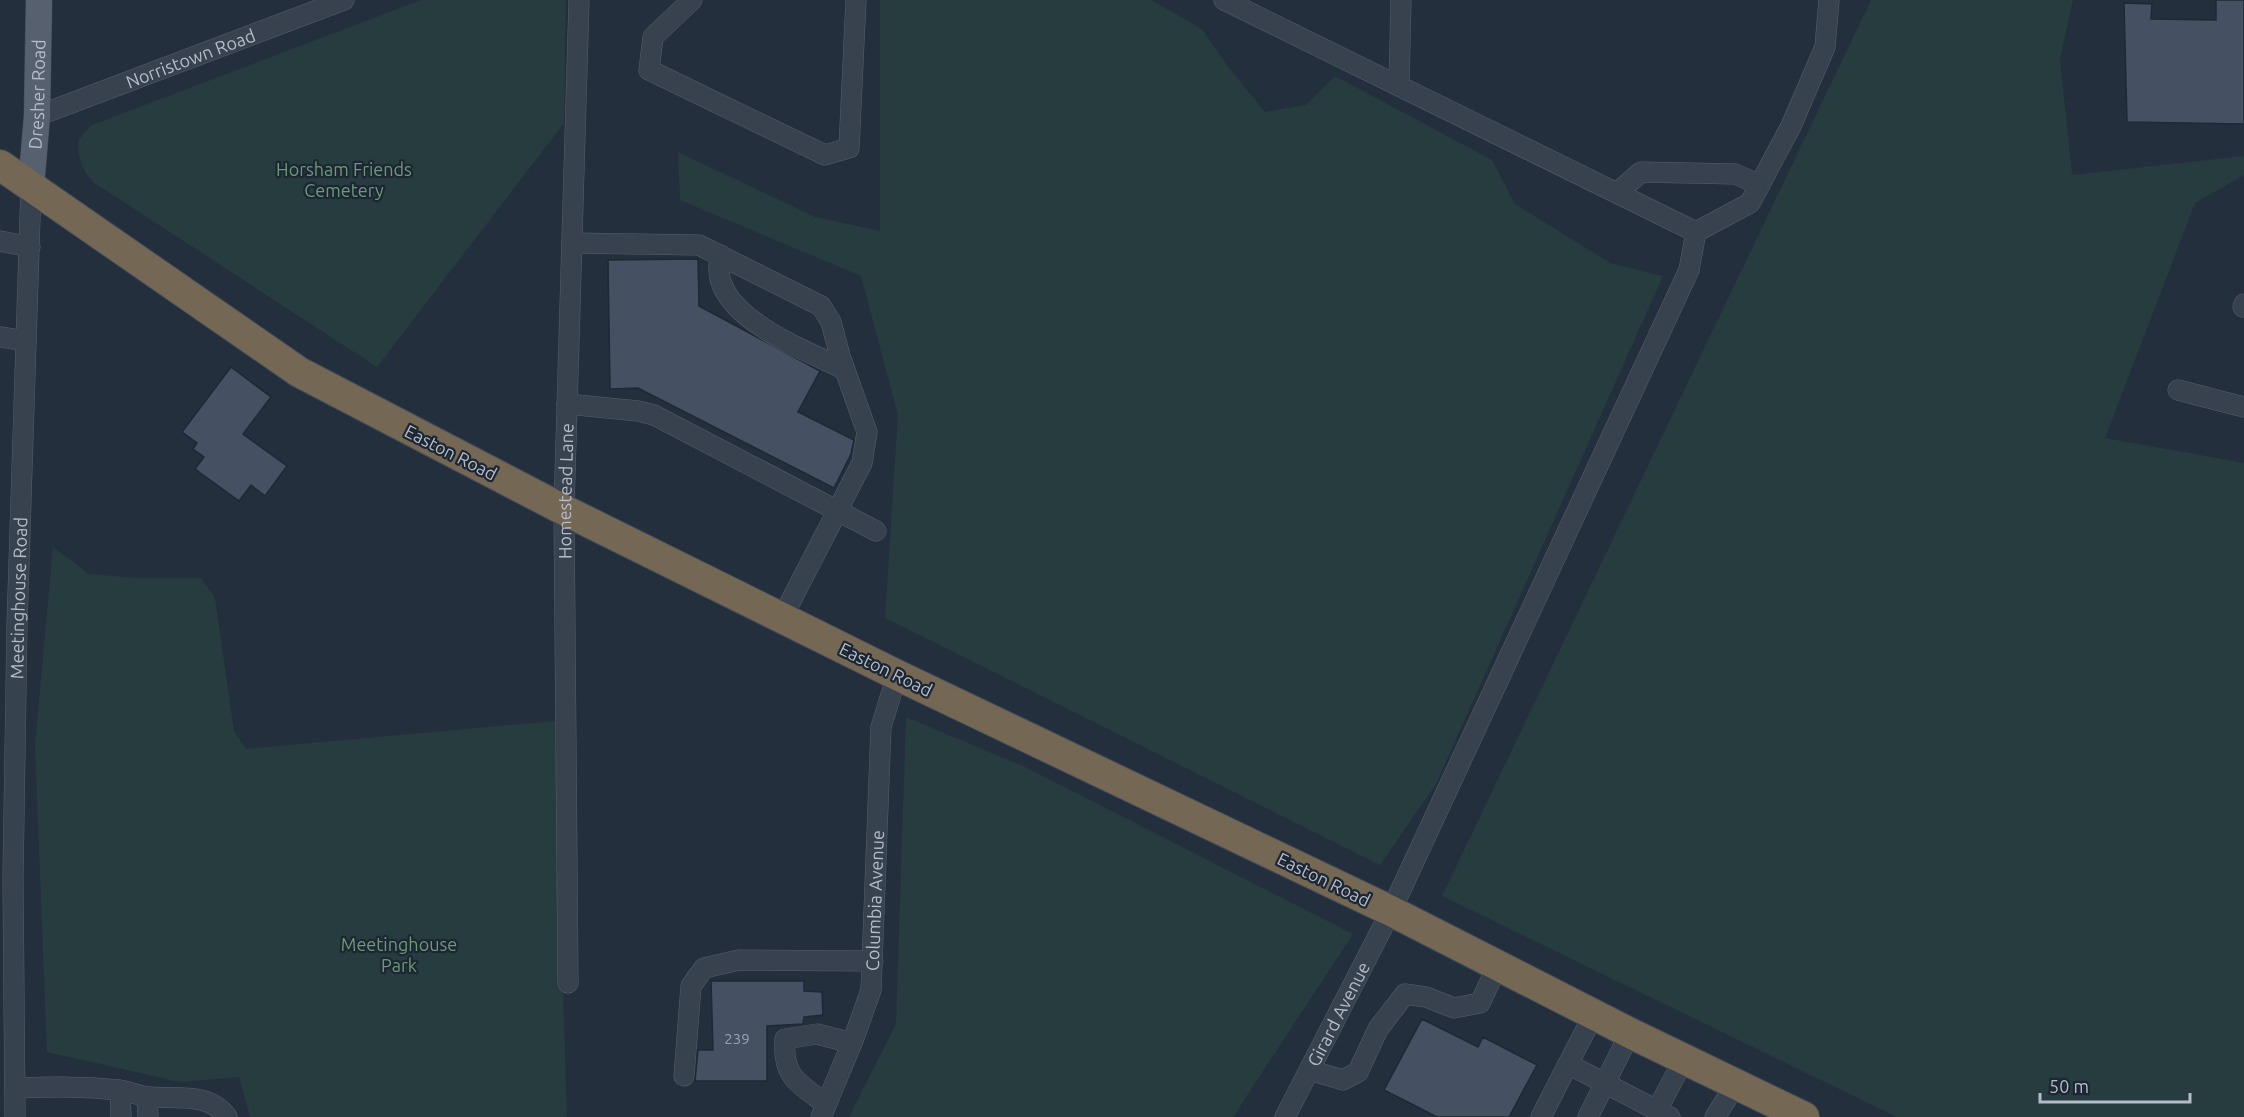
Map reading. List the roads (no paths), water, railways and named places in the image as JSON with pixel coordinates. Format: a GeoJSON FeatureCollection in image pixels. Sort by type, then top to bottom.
{"type":"FeatureCollection","features":[{"type":"Feature","properties":{"kind":"highway","name":"Easton Road"},"geometry":{"type":"LineString","coordinates":[[0,165],[298,372],[564,510],[897,675],[1391,911],[1630,1033],[1804,1117]]}},
{"type":"Feature","properties":{"kind":"main road","name":"Dresher Road"},"geometry":{"type":"LineString","coordinates":[[32,187],[37,116],[39,0]]}},
{"type":"Feature","properties":{"kind":"street","name":"Norristown Road"},"geometry":{"type":"LineString","coordinates":[[37,116],[344,0]]}},
{"type":"Feature","properties":{"kind":"street","name":"Homestead Lane"},"geometry":{"type":"LineString","coordinates":[[568,983],[564,510],[579,0]]}},
{"type":"Feature","properties":{"kind":"street"},"geometry":{"type":"LineString","coordinates":[[692,0],[652,37],[649,70],[825,155],[849,148],[856,0]]}},
{"type":"Feature","properties":{"kind":"street"},"geometry":{"type":"LineString","coordinates":[[1224,0],[1696,232],[1750,202],[1760,185],[1791,126],[1825,48],[1829,0]]}},
{"type":"Feature","properties":{"kind":"street"},"geometry":{"type":"LineString","coordinates":[[1399,85],[1401,0]]}},
{"type":"Feature","properties":{"kind":"street"},"geometry":{"type":"LineString","coordinates":[[1617,193],[1641,172],[1735,174],[1760,185]]}},
{"type":"Feature","properties":{"kind":"street","name":"Meetinghouse Road"},"geometry":{"type":"LineString","coordinates":[[15,1117],[7,878],[8,625],[26,341],[32,187]]}},
{"type":"Feature","properties":{"kind":"street","name":"Girard Avenue"},"geometry":{"type":"LineString","coordinates":[[1285,1117],[1391,911],[1689,270],[1696,232]]}},
{"type":"Feature","properties":{"kind":"street"},"geometry":{"type":"LineString","coordinates":[[0,241],[30,247]]}},
{"type":"Feature","properties":{"kind":"street"},"geometry":{"type":"LineString","coordinates":[[572,243],[699,245],[821,306],[831,322],[844,369],[867,432],[862,463],[782,618]]}},
{"type":"Feature","properties":{"kind":"street"},"geometry":{"type":"LineString","coordinates":[[721,255],[718,266],[723,286],[738,310],[777,336],[844,369]]}},
{"type":"Feature","properties":{"kind":"street"},"geometry":{"type":"LineString","coordinates":[[0,337],[26,341]]}},
{"type":"Feature","properties":{"kind":"street"},"geometry":{"type":"LineString","coordinates":[[2178,390],[2244,407]]}},
{"type":"Feature","properties":{"kind":"street"},"geometry":{"type":"LineString","coordinates":[[567,404],[638,411],[654,415],[876,531]]}},
{"type":"Feature","properties":{"kind":"street","name":"Columbia Avenue"},"geometry":{"type":"LineString","coordinates":[[823,1111],[852,1043],[871,990],[881,727],[897,675]]}},
{"type":"Feature","properties":{"kind":"street"},"geometry":{"type":"LineString","coordinates":[[684,1076],[691,986],[704,968],[739,960],[873,961]]}},
{"type":"Feature","properties":{"kind":"street"},"geometry":{"type":"LineString","coordinates":[[1309,1070],[1343,1080],[1358,1072],[1378,1029],[1405,994],[1426,997],[1454,1008],[1480,1003],[1498,965]]}},
{"type":"Feature","properties":{"kind":"street"},"geometry":{"type":"LineString","coordinates":[[1541,1117],[1593,1014]]}},
{"type":"Feature","properties":{"kind":"street"},"geometry":{"type":"LineString","coordinates":[[1588,1117],[1630,1033]]}},
{"type":"Feature","properties":{"kind":"street"},"geometry":{"type":"LineString","coordinates":[[823,1111],[795,1081],[783,1059],[785,1039],[817,1034],[852,1043]]}},
{"type":"Feature","properties":{"kind":"street"},"geometry":{"type":"LineString","coordinates":[[1568,1064],[1664,1114],[1684,1059]]}},
{"type":"Feature","properties":{"kind":"street"},"geometry":{"type":"LineString","coordinates":[[1715,1117],[1736,1084]]}},
{"type":"Feature","properties":{"kind":"street"},"geometry":{"type":"LineString","coordinates":[[15,1088],[78,1086],[120,1090],[147,1097],[213,1103],[227,1117]]}},
{"type":"Feature","properties":{"kind":"street"},"geometry":{"type":"LineString","coordinates":[[120,1090],[121,1117]]}},
{"type":"Feature","properties":{"kind":"street"},"geometry":{"type":"LineString","coordinates":[[147,1097],[148,1117]]}},
{"type":"Feature","properties":{"kind":"park label","name":"Horsham Friends Cemetery"},"geometry":{"type":"Point","coordinates":[344,180]}},
{"type":"Feature","properties":{"kind":"park label","name":"Meetinghouse Park"},"geometry":{"type":"Point","coordinates":[399,954]}}]}
